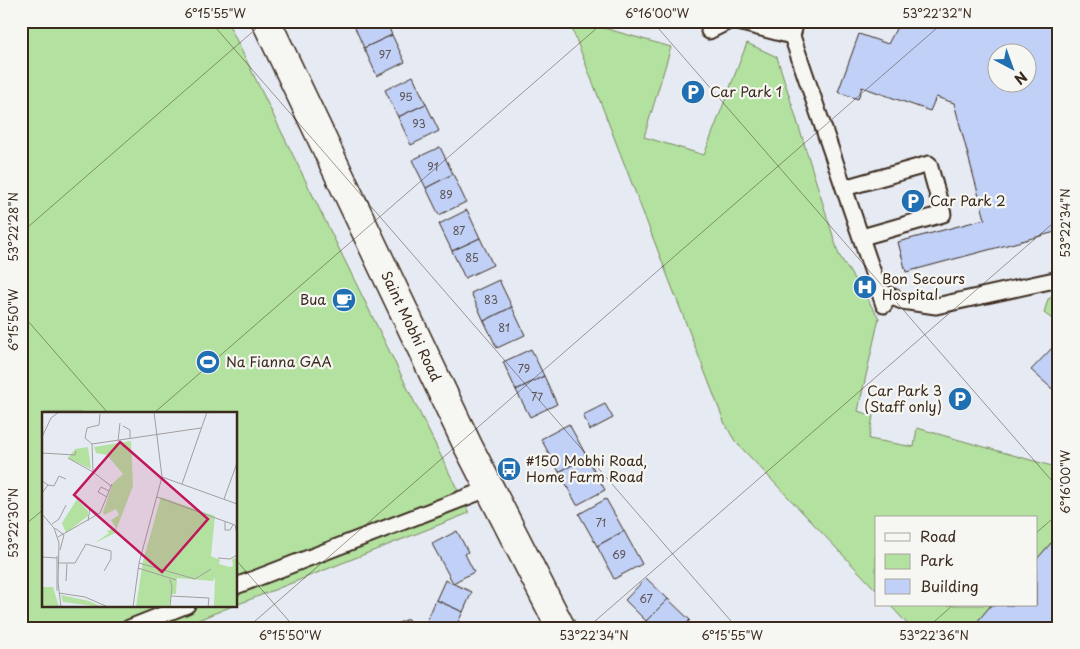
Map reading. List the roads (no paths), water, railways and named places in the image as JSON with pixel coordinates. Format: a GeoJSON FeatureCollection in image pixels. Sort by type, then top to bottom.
{"type":"FeatureCollection","features":[{"type":"Feature","properties":{"kind":"main road","name":"Saint Mobhi Road"},"geometry":{"type":"LineString","coordinates":[[266,21],[490,488],[561,628]]}},
{"type":"Feature","properties":{"kind":"lane"},"geometry":{"type":"LineString","coordinates":[[709,31],[729,21]]}},
{"type":"Feature","properties":{"kind":"lane"},"geometry":{"type":"LineString","coordinates":[[734,21],[794,28],[844,188],[882,298],[936,306],[1059,280]]}},
{"type":"Feature","properties":{"kind":"lane"},"geometry":{"type":"LineString","coordinates":[[844,188],[929,164],[943,214],[862,237]]}},
{"type":"Feature","properties":{"kind":"lane"},"geometry":{"type":"LineString","coordinates":[[238,585],[490,488]]}},
{"type":"Feature","properties":{"kind":"lane"},"geometry":{"type":"LineString","coordinates":[[129,628],[184,606]]}},
{"type":"Feature","properties":{"kind":"place","name":"Car Park 1"},"geometry":{"type":"Point","coordinates":[693,92]}},
{"type":"Feature","properties":{"kind":"place","name":"Car Park 2"},"geometry":{"type":"Point","coordinates":[913,201]}},
{"type":"Feature","properties":{"kind":"place","name":"Bon Secours Hospital"},"geometry":{"type":"Point","coordinates":[865,287]}},
{"type":"Feature","properties":{"kind":"place","name":"Bua"},"geometry":{"type":"Point","coordinates":[344,300]}},
{"type":"Feature","properties":{"kind":"place","name":"Na Fianna GAA"},"geometry":{"type":"Point","coordinates":[208,362]}},
{"type":"Feature","properties":{"kind":"place","name":"Car Park 3 (Staff only)"},"geometry":{"type":"Point","coordinates":[960,399]}},
{"type":"Feature","properties":{"kind":"place","name":"#150 Mobhi Road, Home Farm Road"},"geometry":{"type":"Point","coordinates":[509,469]}}]}
